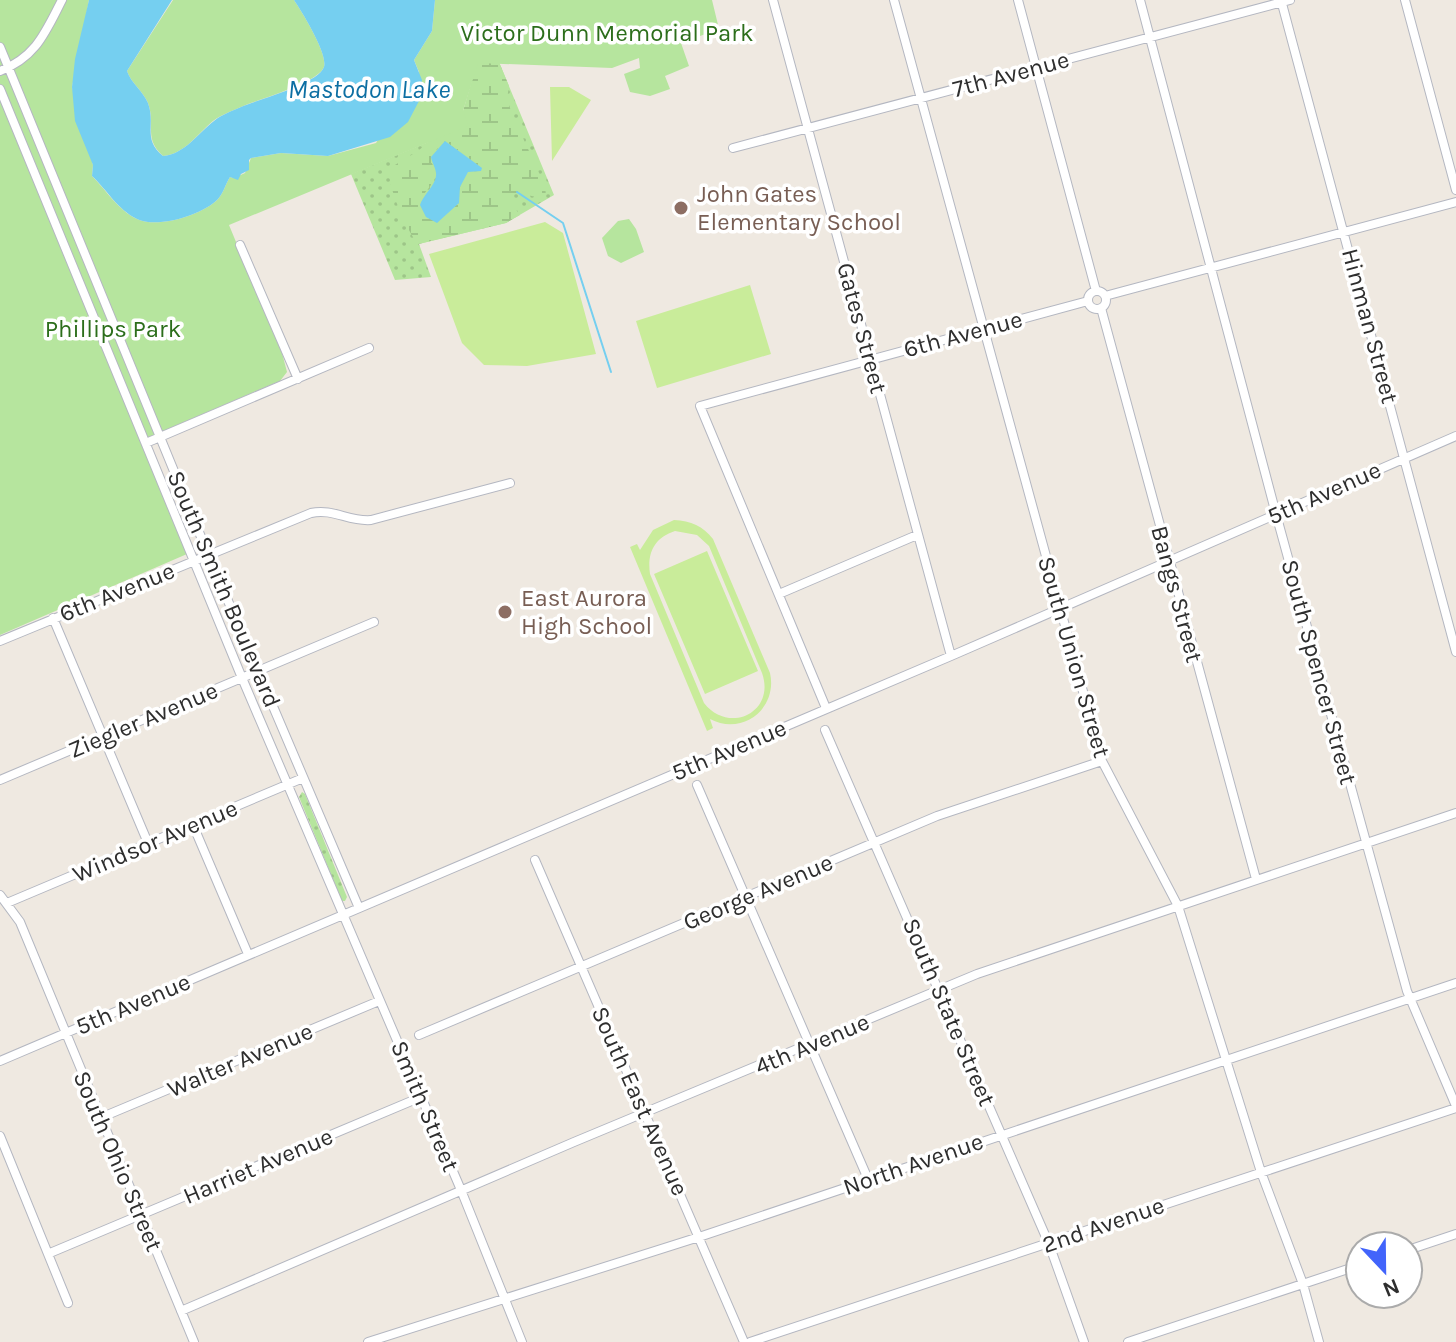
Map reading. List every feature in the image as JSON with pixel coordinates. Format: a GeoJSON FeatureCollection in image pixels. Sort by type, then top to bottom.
{"type":"FeatureCollection","features":[{"type":"Feature","properties":{"kind":"street"},"geometry":{"type":"LineString","coordinates":[[4,69],[21,62],[35,49],[62,0]]}},
{"type":"Feature","properties":{"kind":"street","name":"Gates Street"},"geometry":{"type":"LineString","coordinates":[[773,0],[951,656]]}},
{"type":"Feature","properties":{"kind":"street","name":"South Union Street"},"geometry":{"type":"LineString","coordinates":[[894,0],[1102,761],[1178,906],[1261,1172],[1303,1284],[1319,1342]]}},
{"type":"Feature","properties":{"kind":"street"},"geometry":{"type":"LineString","coordinates":[[1018,0],[1096,291],[1105,296],[1456,202]]}},
{"type":"Feature","properties":{"kind":"street","name":"South Spencer Street"},"geometry":{"type":"LineString","coordinates":[[1140,0],[1276,514],[1410,999],[1456,1107]]}},
{"type":"Feature","properties":{"kind":"street"},"geometry":{"type":"LineString","coordinates":[[1405,0],[1456,190]]}},
{"type":"Feature","properties":{"kind":"street","name":"7th Avenue"},"geometry":{"type":"LineString","coordinates":[[733,148],[1284,1]]}},
{"type":"Feature","properties":{"kind":"street","name":"Hinman Street"},"geometry":{"type":"LineString","coordinates":[[1284,1],[1456,652]]}},
{"type":"Feature","properties":{"kind":"street","name":"South Smith Boulevard"},"geometry":{"type":"LineString","coordinates":[[0,47],[4,69],[92,269],[208,554],[359,908]]}},
{"type":"Feature","properties":{"kind":"street","name":"South Smith Boulevard"},"geometry":{"type":"LineString","coordinates":[[0,89],[343,915]]}},
{"type":"Feature","properties":{"kind":"street"},"geometry":{"type":"LineString","coordinates":[[240,245],[298,379]]}},
{"type":"Feature","properties":{"kind":"street"},"geometry":{"type":"LineString","coordinates":[[77,275],[92,269]]}},
{"type":"Feature","properties":{"kind":"street"},"geometry":{"type":"LineString","coordinates":[[1096,291],[1090,294],[1088,301],[1092,307],[1101,308],[1106,302],[1105,296]]}},
{"type":"Feature","properties":{"kind":"street","name":"6th Avenue"},"geometry":{"type":"LineString","coordinates":[[779,594],[700,406],[1088,301]]}},
{"type":"Feature","properties":{"kind":"street","name":"Bangs Street"},"geometry":{"type":"LineString","coordinates":[[1101,308],[1256,879]]}},
{"type":"Feature","properties":{"kind":"street"},"geometry":{"type":"LineString","coordinates":[[146,443],[369,348]]}},
{"type":"Feature","properties":{"kind":"street","name":"5th Avenue"},"geometry":{"type":"LineString","coordinates":[[0,1061],[951,656],[1456,436]]}},
{"type":"Feature","properties":{"kind":"street","name":"6th Avenue"},"geometry":{"type":"LineString","coordinates":[[0,641],[208,554],[323,510],[352,519],[371,520],[510,483]]}},
{"type":"Feature","properties":{"kind":"street"},"geometry":{"type":"LineString","coordinates":[[826,708],[779,594],[917,535]]}},
{"type":"Feature","properties":{"kind":"street"},"geometry":{"type":"LineString","coordinates":[[53,618],[148,843]]}},
{"type":"Feature","properties":{"kind":"street","name":"Ziegler Avenue"},"geometry":{"type":"LineString","coordinates":[[0,780],[374,622]]}},
{"type":"Feature","properties":{"kind":"street","name":"South State Street"},"geometry":{"type":"LineString","coordinates":[[825,730],[876,841],[1049,1244],[1084,1342]]}},
{"type":"Feature","properties":{"kind":"street","name":"George Avenue"},"geometry":{"type":"LineString","coordinates":[[419,1035],[876,841],[951,811],[1102,761]]}},
{"type":"Feature","properties":{"kind":"street","name":"Windsor Avenue"},"geometry":{"type":"LineString","coordinates":[[7,903],[303,778]]}},
{"type":"Feature","properties":{"kind":"street"},"geometry":{"type":"LineString","coordinates":[[697,785],[868,1179]]}},
{"type":"Feature","properties":{"kind":"street","name":"4th Avenue"},"geometry":{"type":"LineString","coordinates":[[181,1311],[461,1190],[995,967],[1456,813]]}},
{"type":"Feature","properties":{"kind":"street"},"geometry":{"type":"LineString","coordinates":[[193,825],[248,954]]}},
{"type":"Feature","properties":{"kind":"street","name":"South East Avenue"},"geometry":{"type":"LineString","coordinates":[[535,860],[744,1342]]}},
{"type":"Feature","properties":{"kind":"street","name":"South Ohio Street"},"geometry":{"type":"LineString","coordinates":[[0,895],[20,922],[194,1342]]}},
{"type":"Feature","properties":{"kind":"street","name":"Smith Street"},"geometry":{"type":"LineString","coordinates":[[343,915],[461,1190],[522,1342]]}},
{"type":"Feature","properties":{"kind":"street","name":"North Avenue"},"geometry":{"type":"LineString","coordinates":[[368,1342],[699,1237],[1456,983]]}},
{"type":"Feature","properties":{"kind":"street","name":"Walter Avenue"},"geometry":{"type":"LineString","coordinates":[[100,1118],[379,1001]]}},
{"type":"Feature","properties":{"kind":"street","name":"Harriet Avenue"},"geometry":{"type":"LineString","coordinates":[[50,1253],[421,1097]]}},
{"type":"Feature","properties":{"kind":"street","name":"2nd Avenue"},"geometry":{"type":"LineString","coordinates":[[750,1342],[1456,1107]]}},
{"type":"Feature","properties":{"kind":"street"},"geometry":{"type":"LineString","coordinates":[[0,1136],[68,1303]]}},
{"type":"Feature","properties":{"kind":"street"},"geometry":{"type":"LineString","coordinates":[[1424,1245],[1456,1234]]}},
{"type":"Feature","properties":{"kind":"street"},"geometry":{"type":"LineString","coordinates":[[1128,1342],[1344,1270]]}},
{"type":"Feature","properties":{"kind":"green space","name":"Phillips Park"},"geometry":{"type":"Polygon","coordinates":[[[0,0],[89,0],[72,87],[93,165],[92,176],[118,205],[146,222],[179,219],[211,205],[220,197],[230,177],[245,173],[251,158],[281,153],[328,156],[376,143],[419,72],[414,60],[432,31],[435,0],[712,0],[719,29],[681,43],[689,66],[665,76],[670,89],[650,96],[630,92],[624,74],[640,68],[639,58],[612,68],[478,63],[463,111],[468,126],[229,225],[287,372],[280,381],[142,440],[187,554],[0,635],[0,0]]]}},
{"type":"Feature","properties":{"kind":"green space"},"geometry":{"type":"Polygon","coordinates":[[[173,0],[294,0],[318,43],[324,67],[300,85],[219,117],[178,152],[163,156],[153,143],[148,103],[127,71],[173,0]]]}},
{"type":"Feature","properties":{"kind":"green space"},"geometry":{"type":"Polygon","coordinates":[[[499,62],[554,195],[506,223],[419,244],[431,277],[395,280],[351,174],[467,126],[463,111],[499,62]]]}},
{"type":"Feature","properties":{"kind":"green space"},"geometry":{"type":"Polygon","coordinates":[[[499,62],[509,86],[507,99],[512,114],[545,186],[546,196],[511,194],[509,200],[520,215],[506,223],[418,244],[398,207],[390,168],[418,151],[463,111],[477,63],[499,62]],[[445,141],[435,151],[431,162],[434,179],[424,194],[451,208],[459,203],[460,187],[468,172],[482,168],[445,141]]]}},
{"type":"Feature","properties":{"kind":"green space"},"geometry":{"type":"Polygon","coordinates":[[[550,87],[569,87],[591,100],[552,161],[550,87]]]}},
{"type":"Feature","properties":{"kind":"green space"},"geometry":{"type":"Polygon","coordinates":[[[629,219],[644,252],[621,263],[608,256],[602,238],[618,221],[629,219]]]}},
{"type":"Feature","properties":{"kind":"green space"},"geometry":{"type":"Polygon","coordinates":[[[545,222],[563,233],[596,354],[527,366],[484,365],[462,343],[429,254],[545,222]]]}},
{"type":"Feature","properties":{"kind":"green space"},"geometry":{"type":"Polygon","coordinates":[[[750,285],[771,354],[657,388],[636,321],[750,285]]]}},
{"type":"Feature","properties":{"kind":"green space"},"geometry":{"type":"Polygon","coordinates":[[[674,520],[691,523],[713,539],[770,673],[768,698],[755,716],[734,724],[710,719],[713,728],[707,731],[630,547],[637,544],[640,550],[653,530],[674,520]],[[675,531],[657,542],[651,553],[650,574],[704,703],[714,712],[737,718],[748,715],[762,699],[765,687],[762,673],[709,546],[697,535],[675,531]]]}},
{"type":"Feature","properties":{"kind":"green space"},"geometry":{"type":"Polygon","coordinates":[[[707,551],[758,671],[705,694],[654,574],[707,551]]]}},
{"type":"Feature","properties":{"kind":"green space"},"geometry":{"type":"Polygon","coordinates":[[[302,792],[347,897],[345,901],[342,901],[299,797],[302,792]]]}},
{"type":"Feature","properties":{"kind":"water","name":"Mastodon Lake"},"geometry":{"type":"Polygon","coordinates":[[[89,0],[172,0],[127,71],[148,103],[151,138],[163,156],[178,152],[223,115],[300,85],[319,73],[324,67],[322,53],[294,0],[435,0],[432,31],[414,60],[422,80],[419,101],[408,122],[390,137],[328,156],[281,153],[251,158],[249,170],[241,174],[238,180],[230,177],[220,197],[211,205],[179,219],[146,222],[118,205],[92,176],[93,165],[75,121],[72,87],[75,59],[89,0]]]}},
{"type":"Feature","properties":{"kind":"water"},"geometry":{"type":"Polygon","coordinates":[[[445,141],[482,168],[481,171],[468,172],[460,187],[459,203],[437,223],[426,217],[420,205],[436,176],[431,157],[445,141]]]}},
{"type":"Feature","properties":{"kind":"waterway"},"geometry":{"type":"LineString","coordinates":[[517,192],[563,223],[611,372]]}},
{"type":"Feature","properties":{"kind":"place","name":"John Gates Elementary School"},"geometry":{"type":"Point","coordinates":[681,208]}},
{"type":"Feature","properties":{"kind":"place","name":"East Aurora High School"},"geometry":{"type":"Point","coordinates":[505,612]}},
{"type":"Feature","properties":{"kind":"park label","name":"Victor Dunn Memorial Park"},"geometry":{"type":"Point","coordinates":[607,33]}}]}
